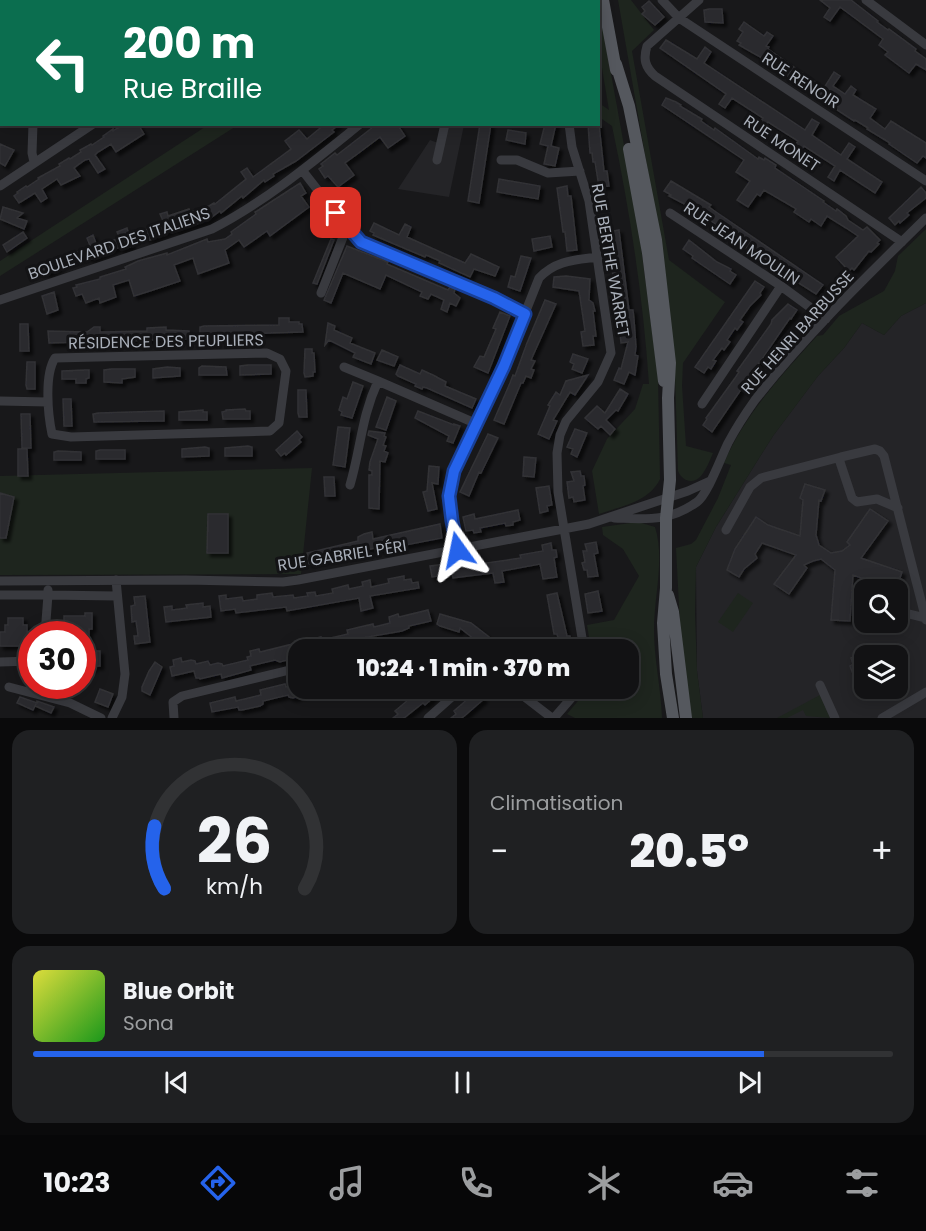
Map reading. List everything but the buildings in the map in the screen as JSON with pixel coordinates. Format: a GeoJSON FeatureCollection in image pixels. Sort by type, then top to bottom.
{"type":"FeatureCollection","features":[{"type":"Feature","properties":{"kind":"main road"},"geometry":{"type":"LineString","coordinates":[[603,0],[648,253],[663,377],[668,398],[670,480],[666,518],[666,588],[663,623],[666,674],[673,718]]}},
{"type":"Feature","properties":{"kind":"main road"},"geometry":{"type":"LineString","coordinates":[[666,588],[673,612],[686,718]]}},
{"type":"Feature","properties":{"kind":"street","name":"RUE RENOIR"},"geometry":{"type":"LineString","coordinates":[[662,0],[679,18],[926,181]]}},
{"type":"Feature","properties":{"kind":"street"},"geometry":{"type":"LineString","coordinates":[[679,18],[699,0]]}},
{"type":"Feature","properties":{"kind":"street"},"geometry":{"type":"LineString","coordinates":[[866,0],[926,45]]}},
{"type":"Feature","properties":{"kind":"street","name":"RUE MONET"},"geometry":{"type":"LineString","coordinates":[[679,18],[647,46],[644,56],[647,69],[902,242]]}},
{"type":"Feature","properties":{"kind":"street"},"geometry":{"type":"LineString","coordinates":[[33,126],[34,162]]}},
{"type":"Feature","properties":{"kind":"street"},"geometry":{"type":"LineString","coordinates":[[0,185],[90,126]]}},
{"type":"Feature","properties":{"kind":"street","name":"BOULEVARD DES ITALIENS"},"geometry":{"type":"LineString","coordinates":[[0,300],[212,229],[228,221],[302,170],[357,126]]}},
{"type":"Feature","properties":{"kind":"street"},"geometry":{"type":"LineString","coordinates":[[437,160],[445,126]]}},
{"type":"Feature","properties":{"kind":"street","name":"RUE BERTHE WARRET"},"geometry":{"type":"LineString","coordinates":[[565,529],[558,492],[557,453],[560,435],[566,421],[598,382],[611,353],[589,201],[572,147],[569,126]]}},
{"type":"Feature","properties":{"kind":"street"},"geometry":{"type":"LineString","coordinates":[[501,160],[517,160],[548,173],[580,171]]}},
{"type":"Feature","properties":{"kind":"street"},"geometry":{"type":"LineString","coordinates":[[302,170],[361,242],[494,298],[525,314]]}},
{"type":"Feature","properties":{"kind":"street","name":"RUE JEAN MOULIN"},"geometry":{"type":"LineString","coordinates":[[670,213],[781,286],[826,319]]}},
{"type":"Feature","properties":{"kind":"street","name":"RUE HENRI BARBUSSE"},"geometry":{"type":"LineString","coordinates":[[666,518],[699,501],[707,492],[730,439],[755,401],[826,319],[926,218]]}},
{"type":"Feature","properties":{"kind":"street"},"geometry":{"type":"LineString","coordinates":[[321,293],[347,227]]}},
{"type":"Feature","properties":{"kind":"street"},"geometry":{"type":"LineString","coordinates":[[458,550],[449,496],[454,471],[504,366],[539,278],[549,268],[578,259],[598,257]]}},
{"type":"Feature","properties":{"kind":"street"},"geometry":{"type":"LineString","coordinates":[[702,404],[781,286]]}},
{"type":"Feature","properties":{"kind":"street","name":"RÉSIDENCE DES PEUPLIERS"},"geometry":{"type":"LineString","coordinates":[[267,353],[280,358],[286,370],[279,423],[270,431],[264,432],[57,436],[52,434],[48,402],[50,366],[55,358],[267,353]]}},
{"type":"Feature","properties":{"kind":"street"},"geometry":{"type":"LineString","coordinates":[[344,367],[477,424]]}},
{"type":"Feature","properties":{"kind":"street"},"geometry":{"type":"LineString","coordinates":[[350,485],[362,424],[378,381]]}},
{"type":"Feature","properties":{"kind":"street"},"geometry":{"type":"LineString","coordinates":[[0,401],[48,402]]}},
{"type":"Feature","properties":{"kind":"street"},"geometry":{"type":"LineString","coordinates":[[726,530],[750,487],[761,478],[875,449],[880,451],[884,456],[926,619],[908,614]]}},
{"type":"Feature","properties":{"kind":"street"},"geometry":{"type":"LineString","coordinates":[[841,457],[840,462],[852,498],[857,502],[878,499],[898,508]]}},
{"type":"Feature","properties":{"kind":"street"},"geometry":{"type":"LineString","coordinates":[[668,497],[710,481]]}},
{"type":"Feature","properties":{"kind":"street","name":"RUE GABRIEL PÉRI"},"geometry":{"type":"LineString","coordinates":[[0,581],[283,582],[321,577],[565,529],[612,518],[668,497]]}},
{"type":"Feature","properties":{"kind":"street","name":"RUE GABRIEL PÉRI"},"geometry":{"type":"LineString","coordinates":[[612,518],[666,518]]}},
{"type":"Feature","properties":{"kind":"street"},"geometry":{"type":"LineString","coordinates":[[565,529],[582,639]]}},
{"type":"Feature","properties":{"kind":"street"},"geometry":{"type":"LineString","coordinates":[[112,718],[122,697],[125,674],[116,580]]}},
{"type":"Feature","properties":{"kind":"street"},"geometry":{"type":"LineString","coordinates":[[46,621],[48,581]]}},
{"type":"Feature","properties":{"kind":"street"},"geometry":{"type":"LineString","coordinates":[[0,595],[117,596]]}},
{"type":"Feature","properties":{"kind":"street"},"geometry":{"type":"LineString","coordinates":[[0,662],[18,661]]}},
{"type":"Feature","properties":{"kind":"street"},"geometry":{"type":"LineString","coordinates":[[174,718],[173,702],[182,696],[288,670]]}},
{"type":"Feature","properties":{"kind":"street"},"geometry":{"type":"LineString","coordinates":[[820,685],[835,718]]}},
{"type":"Feature","properties":{"kind":"street"},"geometry":{"type":"LineString","coordinates":[[9,687],[70,703],[101,718]]}},
{"type":"Feature","properties":{"kind":"street"},"geometry":{"type":"LineString","coordinates":[[882,718],[926,692]]}},
{"type":"Feature","properties":{"kind":"street"},"geometry":{"type":"LineString","coordinates":[[428,718],[450,699]]}},
{"type":"Feature","properties":{"kind":"street"},"geometry":{"type":"LineString","coordinates":[[528,699],[553,718],[570,699]]}},
{"type":"Feature","properties":{"kind":"shaded area"},"geometry":{"type":"Polygon","coordinates":[[[618,0],[631,0],[654,30],[632,51],[669,260],[725,302],[683,363],[682,386],[686,446],[713,453],[701,476],[691,481],[682,477],[678,471],[675,376],[656,218],[618,0]]]}},
{"type":"Feature","properties":{"kind":"shaded area"},"geometry":{"type":"Polygon","coordinates":[[[600,13],[638,223],[658,378],[660,479],[655,487],[642,498],[599,514],[592,471],[607,439],[635,409],[643,384],[649,384],[635,254],[625,190],[612,126],[600,118],[600,104],[609,110],[600,56],[600,13]]]}},
{"type":"Feature","properties":{"kind":"shaded area"},"geometry":{"type":"Polygon","coordinates":[[[206,126],[236,126],[0,276],[0,261],[206,126]]]}},
{"type":"Feature","properties":{"kind":"shaded area"},"geometry":{"type":"Polygon","coordinates":[[[442,126],[464,126],[449,197],[398,189],[430,140],[438,143],[442,126]]]}},
{"type":"Feature","properties":{"kind":"shaded area"},"geometry":{"type":"Polygon","coordinates":[[[926,229],[926,303],[901,316],[884,335],[862,323],[773,436],[716,527],[696,567],[697,671],[703,718],[690,718],[681,644],[676,548],[691,544],[696,540],[718,498],[731,465],[724,463],[742,428],[765,396],[817,336],[823,335],[839,316],[884,291],[895,271],[898,256],[926,229]]]}},
{"type":"Feature","properties":{"kind":"shaded area"},"geometry":{"type":"Polygon","coordinates":[[[926,303],[926,718],[703,718],[697,671],[696,567],[716,527],[773,436],[818,376],[844,348],[862,323],[884,335],[901,316],[926,303]]]}},
{"type":"Feature","properties":{"kind":"shaded area"},"geometry":{"type":"Polygon","coordinates":[[[312,468],[301,574],[0,575],[0,476],[312,468]]]}},
{"type":"Feature","properties":{"kind":"shaded area"},"geometry":{"type":"Polygon","coordinates":[[[638,522],[655,527],[659,565],[654,630],[662,718],[575,718],[567,714],[580,699],[639,699],[639,639],[589,639],[587,625],[614,620],[639,576],[623,549],[603,535],[602,527],[638,522]]]}},
{"type":"Feature","properties":{"kind":"shaded area"},"geometry":{"type":"Polygon","coordinates":[[[738,593],[753,603],[733,632],[718,622],[738,593]]]}},
{"type":"Feature","properties":{"kind":"shaded area"},"geometry":{"type":"Polygon","coordinates":[[[820,695],[830,718],[806,716],[803,710],[787,718],[777,718],[820,695]]]}},
{"type":"Feature","properties":{"kind":"route"},"geometry":{"type":"LineString","coordinates":[[336,213],[361,242],[494,298],[525,314],[504,366],[454,471],[449,496],[458,550]]}}]}
